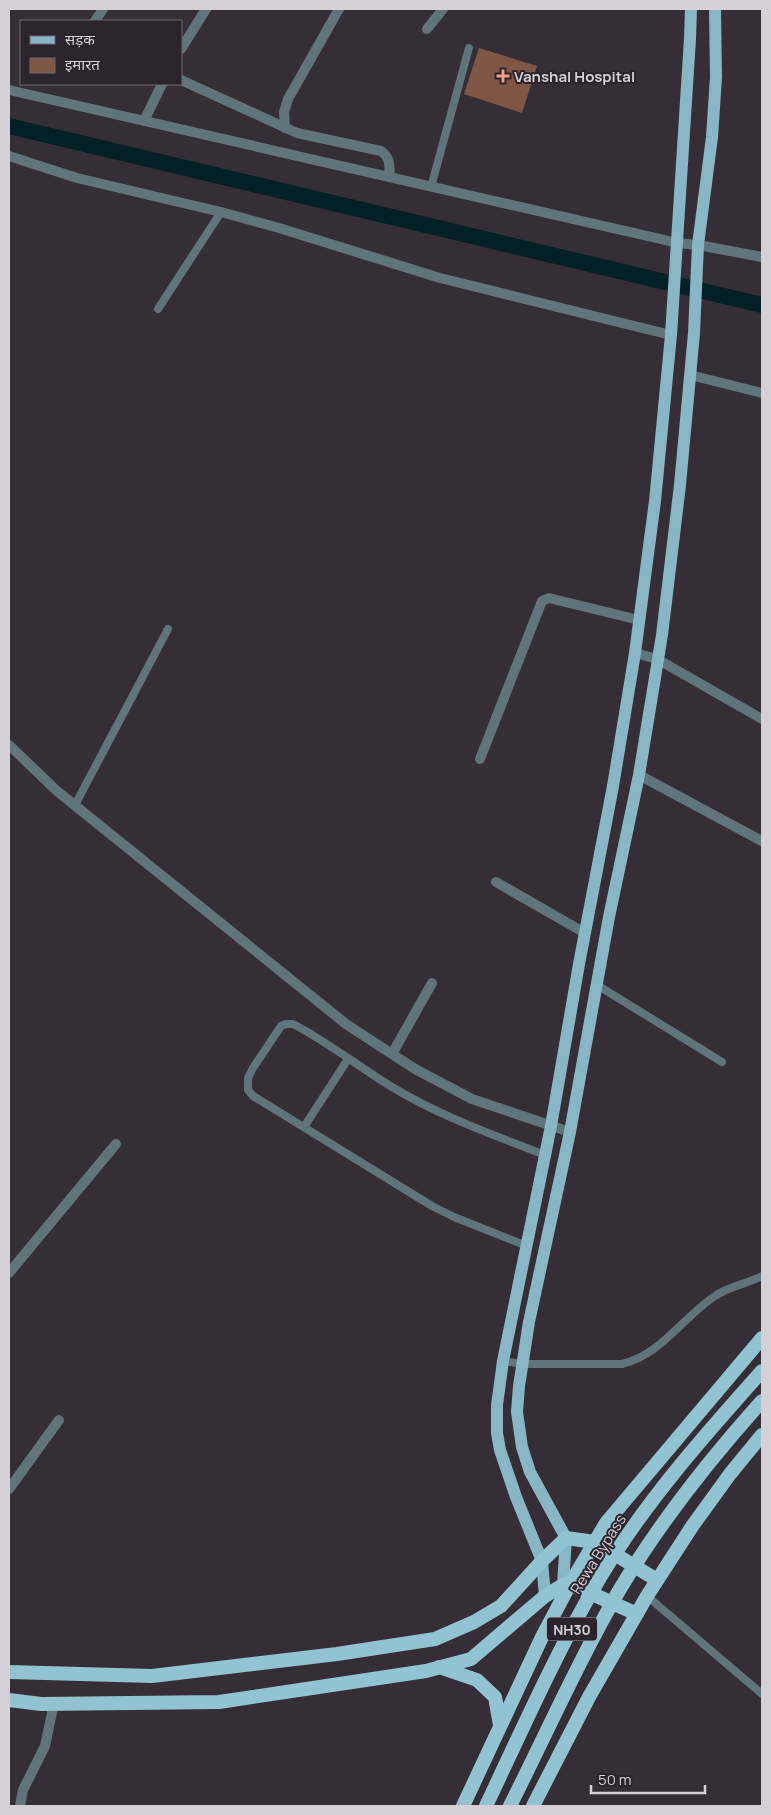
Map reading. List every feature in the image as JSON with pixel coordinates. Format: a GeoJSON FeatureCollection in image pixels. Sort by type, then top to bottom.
{"type":"FeatureCollection","features":[{"type":"Feature","properties":{"kind":"highway"},"geometry":{"type":"LineString","coordinates":[[463,1806],[566,1584],[606,1523],[762,1338]]}},
{"type":"Feature","properties":{"kind":"highway","name":"Rewa Bypass"},"geometry":{"type":"LineString","coordinates":[[486,1806],[547,1675],[602,1576],[633,1528],[680,1465],[762,1371]]}},
{"type":"Feature","properties":{"kind":"highway","name":"NH30"},"geometry":{"type":"LineString","coordinates":[[510,1806],[593,1640],[621,1589],[694,1480],[762,1401]]}},
{"type":"Feature","properties":{"kind":"highway"},"geometry":{"type":"LineString","coordinates":[[533,1806],[589,1697],[647,1596],[730,1474],[762,1434]]}},
{"type":"Feature","properties":{"kind":"highway"},"geometry":{"type":"LineString","coordinates":[[9,1672],[152,1676],[337,1654],[436,1639],[474,1622],[501,1606],[566,1538],[595,1542],[657,1580]]}},
{"type":"Feature","properties":{"kind":"highway"},"geometry":{"type":"LineString","coordinates":[[9,1700],[54,1703],[219,1702],[426,1671],[471,1659],[545,1596],[566,1584]]}},
{"type":"Feature","properties":{"kind":"highway"},"geometry":{"type":"LineString","coordinates":[[566,1584],[637,1614]]}},
{"type":"Feature","properties":{"kind":"highway"},"geometry":{"type":"LineString","coordinates":[[439,1667],[477,1680],[495,1697],[500,1725]]}},
{"type":"Feature","properties":{"kind":"main road"},"geometry":{"type":"LineString","coordinates":[[545,1596],[542,1561],[516,1497],[500,1450],[497,1433],[497,1405],[503,1361],[551,1126],[613,786],[635,653],[655,501],[671,333],[677,263],[691,9]]}},
{"type":"Feature","properties":{"kind":"main road"},"geometry":{"type":"LineString","coordinates":[[566,1584],[566,1538],[530,1472],[522,1448],[518,1412],[522,1364],[545,1243],[570,1132],[609,916],[639,775],[662,636],[680,485],[694,333],[698,245],[712,137],[716,77],[715,9]]}},
{"type":"Feature","properties":{"kind":"street"},"geometry":{"type":"LineString","coordinates":[[96,20],[103,9]]}},
{"type":"Feature","properties":{"kind":"street"},"geometry":{"type":"LineString","coordinates":[[182,47],[206,9]]}},
{"type":"Feature","properties":{"kind":"street"},"geometry":{"type":"LineString","coordinates":[[285,128],[284,112],[292,91],[339,9]]}},
{"type":"Feature","properties":{"kind":"street"},"geometry":{"type":"LineString","coordinates":[[427,29],[443,9]]}},
{"type":"Feature","properties":{"kind":"street"},"geometry":{"type":"LineString","coordinates":[[182,80],[302,135],[381,151],[389,160],[390,177]]}},
{"type":"Feature","properties":{"kind":"street"},"geometry":{"type":"LineString","coordinates":[[144,121],[162,85]]}},
{"type":"Feature","properties":{"kind":"street"},"geometry":{"type":"LineString","coordinates":[[9,90],[678,243],[762,257]]}},
{"type":"Feature","properties":{"kind":"street"},"geometry":{"type":"LineString","coordinates":[[9,156],[77,178],[221,212],[279,228],[440,278],[671,333]]}},
{"type":"Feature","properties":{"kind":"street"},"geometry":{"type":"LineString","coordinates":[[690,375],[762,393]]}},
{"type":"Feature","properties":{"kind":"street"},"geometry":{"type":"LineString","coordinates":[[480,760],[542,601],[549,598],[639,620]]}},
{"type":"Feature","properties":{"kind":"street"},"geometry":{"type":"LineString","coordinates":[[635,653],[657,659],[762,719]]}},
{"type":"Feature","properties":{"kind":"street"},"geometry":{"type":"LineString","coordinates":[[9,745],[57,791],[346,1024],[414,1069],[472,1099],[570,1132]]}},
{"type":"Feature","properties":{"kind":"street"},"geometry":{"type":"LineString","coordinates":[[639,775],[762,840]]}},
{"type":"Feature","properties":{"kind":"street"},"geometry":{"type":"LineString","coordinates":[[496,882],[585,933]]}},
{"type":"Feature","properties":{"kind":"street"},"geometry":{"type":"LineString","coordinates":[[392,1054],[432,983]]}},
{"type":"Feature","properties":{"kind":"street"},"geometry":{"type":"LineString","coordinates":[[9,1273],[116,1144]]}},
{"type":"Feature","properties":{"kind":"street"},"geometry":{"type":"LineString","coordinates":[[9,1489],[59,1420]]}},
{"type":"Feature","properties":{"kind":"street"},"geometry":{"type":"LineString","coordinates":[[20,1806],[23,1790],[45,1746],[54,1703]]}},
{"type":"Feature","properties":{"kind":"lane"},"geometry":{"type":"LineString","coordinates":[[431,187],[469,48]]}},
{"type":"Feature","properties":{"kind":"lane"},"geometry":{"type":"LineString","coordinates":[[158,309],[221,212]]}},
{"type":"Feature","properties":{"kind":"lane"},"geometry":{"type":"LineString","coordinates":[[75,805],[168,629]]}},
{"type":"Feature","properties":{"kind":"lane"},"geometry":{"type":"LineString","coordinates":[[597,984],[722,1062]]}},
{"type":"Feature","properties":{"kind":"lane"},"geometry":{"type":"LineString","coordinates":[[527,1246],[447,1214],[253,1096],[248,1090],[248,1078],[281,1026],[293,1024],[392,1088],[451,1118],[545,1155]]}},
{"type":"Feature","properties":{"kind":"lane"},"geometry":{"type":"LineString","coordinates":[[304,1127],[348,1059]]}},
{"type":"Feature","properties":{"kind":"lane"},"geometry":{"type":"LineString","coordinates":[[503,1361],[522,1364],[622,1364],[634,1361],[664,1341],[693,1313],[717,1294],[762,1276]]}},
{"type":"Feature","properties":{"kind":"lane"},"geometry":{"type":"LineString","coordinates":[[647,1596],[762,1694]]}},
{"type":"Feature","properties":{"kind":"building"},"geometry":{"type":"Polygon","coordinates":[[[479,48],[537,66],[522,113],[464,94],[479,48]]]}},
{"type":"Feature","properties":{"kind":"waterway"},"geometry":{"type":"LineString","coordinates":[[9,126],[762,305]]}},
{"type":"Feature","properties":{"kind":"place","name":"Vanshal Hospital"},"geometry":{"type":"Point","coordinates":[503,76]}}]}
